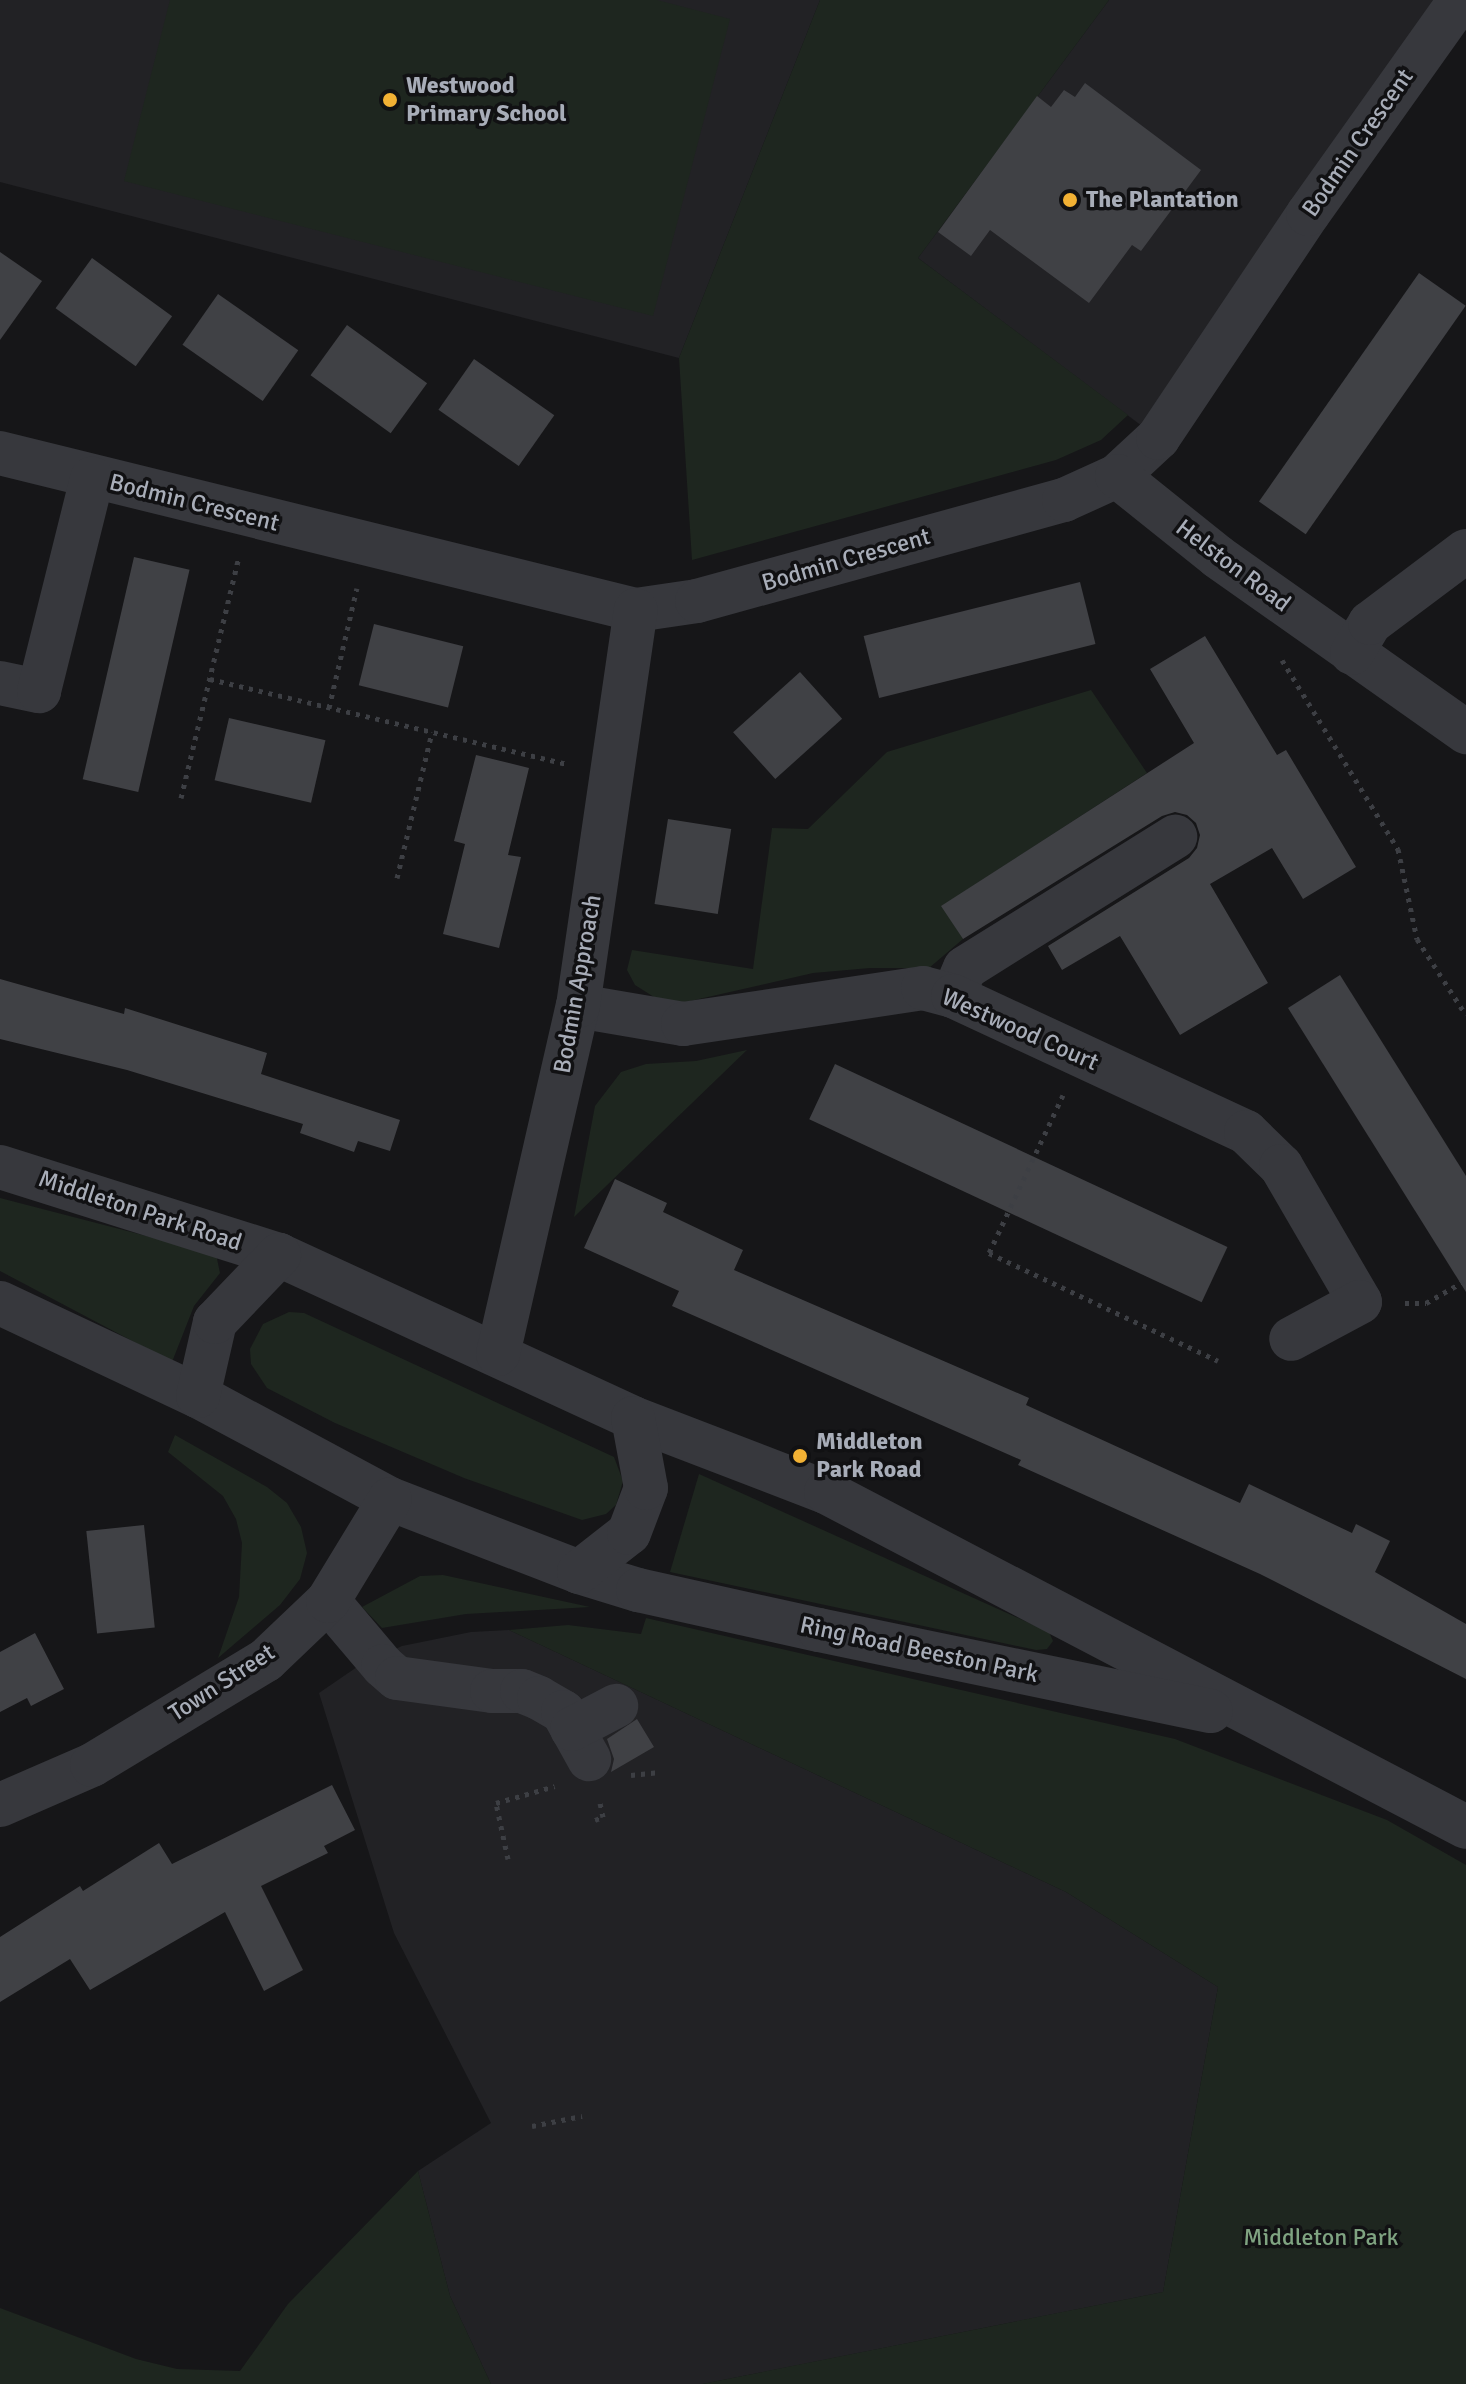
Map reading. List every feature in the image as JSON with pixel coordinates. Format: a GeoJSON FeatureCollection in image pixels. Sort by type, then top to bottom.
{"type":"FeatureCollection","features":[{"type":"Feature","properties":{"kind":"street","name":"Bodmin Crescent"},"geometry":{"type":"LineString","coordinates":[[0,453],[249,517],[636,610],[697,601],[1064,500],[1117,476],[1158,438],[1308,214],[1460,0]]}},
{"type":"Feature","properties":{"kind":"street","name":"Helston Road"},"geometry":{"type":"LineString","coordinates":[[1117,476],[1218,557],[1466,732]]}},
{"type":"Feature","properties":{"kind":"street"},"geometry":{"type":"LineString","coordinates":[[0,683],[39,691],[92,478]]}},
{"type":"Feature","properties":{"kind":"street"},"geometry":{"type":"LineString","coordinates":[[1352,653],[1370,623],[1466,551]]}},
{"type":"Feature","properties":{"kind":"street","name":"Bodmin Approach"},"geometry":{"type":"LineString","coordinates":[[498,1354],[578,1006],[636,610]]}},
{"type":"Feature","properties":{"kind":"street"},"geometry":{"type":"LineString","coordinates":[[953,996],[965,968],[1175,837]]}},
{"type":"Feature","properties":{"kind":"street","name":"Westwood Court"},"geometry":{"type":"LineString","coordinates":[[578,1006],[683,1024],[923,988],[953,996],[1246,1132],[1281,1166],[1360,1302]]}},
{"type":"Feature","properties":{"kind":"street","name":"Middleton Park Road"},"geometry":{"type":"LineString","coordinates":[[0,1167],[279,1255],[498,1354]]}},
{"type":"Feature","properties":{"kind":"street","name":"Middleton Park Road"},"geometry":{"type":"LineString","coordinates":[[198,1396],[215,1322],[279,1255]]}},
{"type":"Feature","properties":{"kind":"street"},"geometry":{"type":"LineString","coordinates":[[1291,1339],[1360,1302]]}},
{"type":"Feature","properties":{"kind":"street"},"geometry":{"type":"LineString","coordinates":[[0,1303],[198,1396],[390,1499]]}},
{"type":"Feature","properties":{"kind":"street","name":"Ring Road Beeston Park"},"geometry":{"type":"LineString","coordinates":[[498,1354],[633,1418],[826,1492],[1466,1827]]}},
{"type":"Feature","properties":{"kind":"street"},"geometry":{"type":"LineString","coordinates":[[579,1572],[629,1533],[646,1488],[633,1418]]}},
{"type":"Feature","properties":{"kind":"street","name":"Ring Road Beeston Park"},"geometry":{"type":"LineString","coordinates":[[390,1499],[579,1572],[638,1590],[1261,1721]]}},
{"type":"Feature","properties":{"kind":"street","name":"Town Street"},"geometry":{"type":"LineString","coordinates":[[0,1805],[92,1765],[266,1660],[328,1601],[390,1499]]}},
{"type":"Feature","properties":{"kind":"street"},"geometry":{"type":"LineString","coordinates":[[328,1601],[383,1666],[397,1678],[492,1691],[522,1691],[563,1712],[581,1744],[616,1706]]}},
{"type":"Feature","properties":{"kind":"path"},"geometry":{"type":"LineString","coordinates":[[181,798],[249,517]]}},
{"type":"Feature","properties":{"kind":"path"},"geometry":{"type":"LineString","coordinates":[[329,708],[368,545]]}},
{"type":"Feature","properties":{"kind":"path"},"geometry":{"type":"LineString","coordinates":[[1276,650],[1398,849],[1417,939],[1466,1015]]}},
{"type":"Feature","properties":{"kind":"path"},"geometry":{"type":"LineString","coordinates":[[210,679],[612,775]]}},
{"type":"Feature","properties":{"kind":"path"},"geometry":{"type":"LineString","coordinates":[[397,878],[432,732]]}},
{"type":"Feature","properties":{"kind":"path"},"geometry":{"type":"LineString","coordinates":[[1080,1057],[989,1253],[1218,1361]]}},
{"type":"Feature","properties":{"kind":"path"},"geometry":{"type":"LineString","coordinates":[[1360,1302],[1426,1303],[1466,1280]]}},
{"type":"Feature","properties":{"kind":"path"},"geometry":{"type":"LineString","coordinates":[[496,1803],[508,1859]]}},
{"type":"Feature","properties":{"kind":"path"},"geometry":{"type":"LineString","coordinates":[[532,2126],[582,2116]]}},
{"type":"Feature","properties":{"kind":"shaded area","name":"Westwood Primary School"},"geometry":{"type":"Polygon","coordinates":[[[0,0],[820,0],[679,358],[0,182],[0,0]]]}},
{"type":"Feature","properties":{"kind":"shaded area"},"geometry":{"type":"Polygon","coordinates":[[[1109,0],[1460,0],[1158,438],[918,258],[1109,0]]]}},
{"type":"Feature","properties":{"kind":"shaded area"},"geometry":{"type":"Polygon","coordinates":[[[509,1630],[1066,1892],[1218,1987],[1163,2292],[703,2384],[491,2384],[450,2296],[418,2171],[491,2123],[394,1933],[319,1693],[357,1667],[402,1646],[471,1632],[509,1630]]]}},
{"type":"Feature","properties":{"kind":"green space","name":"Westwood Primary School"},"geometry":{"type":"Polygon","coordinates":[[[170,0],[657,0],[730,19],[653,316],[124,181],[170,0]]]}},
{"type":"Feature","properties":{"kind":"green space"},"geometry":{"type":"Polygon","coordinates":[[[820,0],[1109,0],[918,258],[1128,415],[1101,440],[1056,460],[692,560],[679,358],[820,0]]]}},
{"type":"Feature","properties":{"kind":"green space"},"geometry":{"type":"Polygon","coordinates":[[[1091,690],[1147,773],[942,906],[963,939],[929,968],[870,968],[813,973],[677,1004],[654,997],[635,985],[627,970],[632,950],[753,969],[772,828],[808,829],[887,752],[1091,690]]]}},
{"type":"Feature","properties":{"kind":"green space"},"geometry":{"type":"Polygon","coordinates":[[[747,1050],[574,1217],[595,1106],[621,1072],[646,1064],[696,1061],[747,1050]]]}},
{"type":"Feature","properties":{"kind":"green space"},"geometry":{"type":"Polygon","coordinates":[[[0,1198],[216,1254],[220,1273],[194,1306],[172,1362],[0,1271],[0,1198]]]}},
{"type":"Feature","properties":{"kind":"green space"},"geometry":{"type":"Polygon","coordinates":[[[289,1312],[304,1313],[614,1457],[623,1481],[616,1505],[606,1514],[582,1520],[464,1478],[335,1423],[267,1388],[251,1364],[250,1349],[263,1324],[289,1312]]]}},
{"type":"Feature","properties":{"kind":"green space"},"geometry":{"type":"Polygon","coordinates":[[[175,1435],[267,1487],[287,1503],[301,1527],[307,1553],[300,1579],[280,1605],[218,1658],[239,1597],[242,1543],[236,1519],[223,1496],[168,1452],[175,1435]]]}},
{"type":"Feature","properties":{"kind":"green space"},"geometry":{"type":"Polygon","coordinates":[[[699,1474],[1049,1632],[1053,1641],[1047,1649],[1036,1650],[670,1572],[699,1474]]]}},
{"type":"Feature","properties":{"kind":"green space"},"geometry":{"type":"Polygon","coordinates":[[[443,1575],[590,1607],[466,1614],[382,1628],[362,1607],[420,1576],[443,1575]]]}},
{"type":"Feature","properties":{"kind":"green space","name":"Middleton Park"},"geometry":{"type":"Polygon","coordinates":[[[646,1618],[1175,1739],[1387,1820],[1466,1865],[1466,2384],[702,2384],[1163,2292],[1218,1987],[1066,1892],[509,1630],[568,1625],[641,1634],[646,1618]]]}},
{"type":"Feature","properties":{"kind":"green space"},"geometry":{"type":"Polygon","coordinates":[[[418,2171],[450,2296],[491,2384],[0,2384],[0,2308],[136,2359],[177,2369],[240,2371],[288,2304],[418,2171]]]}},
{"type":"Feature","properties":{"kind":"building","name":"The Plantation"},"geometry":{"type":"Polygon","coordinates":[[[1085,83],[1201,170],[1141,251],[1132,245],[1089,303],[990,230],[971,256],[938,232],[1037,96],[1051,107],[1064,90],[1075,97],[1085,83]]]}},
{"type":"Feature","properties":{"kind":"building"},"geometry":{"type":"Polygon","coordinates":[[[0,252],[42,281],[0,340],[0,252]]]}},
{"type":"Feature","properties":{"kind":"building"},"geometry":{"type":"Polygon","coordinates":[[[92,258],[172,316],[136,366],[56,308],[92,258]]]}},
{"type":"Feature","properties":{"kind":"building"},"geometry":{"type":"Polygon","coordinates":[[[1419,273],[1466,306],[1306,534],[1259,502],[1419,273]]]}},
{"type":"Feature","properties":{"kind":"building"},"geometry":{"type":"Polygon","coordinates":[[[218,294],[298,350],[263,401],[182,345],[218,294]]]}},
{"type":"Feature","properties":{"kind":"building"},"geometry":{"type":"Polygon","coordinates":[[[347,325],[427,383],[391,433],[311,375],[347,325]]]}},
{"type":"Feature","properties":{"kind":"building"},"geometry":{"type":"Polygon","coordinates":[[[474,359],[554,415],[519,466],[438,410],[474,359]]]}},
{"type":"Feature","properties":{"kind":"building"},"geometry":{"type":"Polygon","coordinates":[[[134,557],[190,570],[138,792],[83,779],[134,557]]]}},
{"type":"Feature","properties":{"kind":"building"},"geometry":{"type":"Polygon","coordinates":[[[1080,582],[1095,644],[879,698],[864,636],[1080,582]]]}},
{"type":"Feature","properties":{"kind":"building"},"geometry":{"type":"Polygon","coordinates":[[[374,624],[463,646],[448,707],[359,685],[374,624]]]}},
{"type":"Feature","properties":{"kind":"building"},"geometry":{"type":"Polygon","coordinates":[[[1205,636],[1277,755],[1286,750],[1356,867],[1303,899],[1272,848],[1210,884],[1268,983],[1180,1035],[1120,936],[1062,970],[1048,946],[1189,858],[1197,848],[1200,835],[1196,823],[1187,815],[1175,812],[1162,816],[963,939],[941,906],[1194,743],[1150,669],[1205,636]]]}},
{"type":"Feature","properties":{"kind":"building"},"geometry":{"type":"Polygon","coordinates":[[[800,672],[842,719],[775,779],[733,732],[800,672]]]}},
{"type":"Feature","properties":{"kind":"building"},"geometry":{"type":"Polygon","coordinates":[[[229,718],[325,740],[311,803],[215,780],[229,718]]]}},
{"type":"Feature","properties":{"kind":"building"},"geometry":{"type":"Polygon","coordinates":[[[476,755],[529,768],[508,855],[521,857],[499,948],[443,934],[465,844],[454,841],[476,755]]]}},
{"type":"Feature","properties":{"kind":"building"},"geometry":{"type":"Polygon","coordinates":[[[668,819],[731,829],[718,914],[655,904],[668,819]]]}},
{"type":"Feature","properties":{"kind":"building"},"geometry":{"type":"Polygon","coordinates":[[[1340,975],[1466,1176],[1466,1292],[1288,1008],[1340,975]]]}},
{"type":"Feature","properties":{"kind":"building"},"geometry":{"type":"Polygon","coordinates":[[[0,979],[124,1014],[125,1008],[267,1053],[261,1074],[400,1120],[390,1151],[358,1141],[354,1152],[300,1133],[303,1124],[127,1070],[0,1039],[0,979]]]}},
{"type":"Feature","properties":{"kind":"building"},"geometry":{"type":"Polygon","coordinates":[[[835,1064],[1227,1247],[1202,1302],[809,1119],[835,1064]]]}},
{"type":"Feature","properties":{"kind":"building"},"geometry":{"type":"Polygon","coordinates":[[[615,1179],[667,1203],[663,1212],[743,1250],[734,1270],[1029,1398],[1026,1405],[1240,1503],[1249,1484],[1352,1533],[1356,1524],[1390,1541],[1375,1572],[1466,1624],[1466,1679],[1260,1574],[1018,1465],[1021,1460],[672,1306],[679,1291],[584,1248],[615,1179]]]}},
{"type":"Feature","properties":{"kind":"building"},"geometry":{"type":"Polygon","coordinates":[[[144,1525],[155,1627],[97,1633],[86,1531],[144,1525]]]}},
{"type":"Feature","properties":{"kind":"building"},"geometry":{"type":"Polygon","coordinates":[[[35,1633],[64,1689],[31,1706],[27,1698],[0,1712],[0,1652],[35,1633]]]}},
{"type":"Feature","properties":{"kind":"building"},"geometry":{"type":"Polygon","coordinates":[[[637,1719],[654,1747],[611,1772],[614,1759],[607,1739],[637,1719]]]}},
{"type":"Feature","properties":{"kind":"building"},"geometry":{"type":"Polygon","coordinates":[[[332,1785],[355,1830],[324,1846],[328,1853],[261,1886],[303,1970],[264,1991],[225,1912],[90,1990],[70,1959],[0,2002],[0,1937],[80,1886],[83,1891],[159,1843],[172,1864],[332,1785]]]}},
{"type":"Feature","properties":{"kind":"place","name":"Westwood Primary School"},"geometry":{"type":"Point","coordinates":[390,100]}},
{"type":"Feature","properties":{"kind":"place","name":"The Plantation"},"geometry":{"type":"Point","coordinates":[1070,200]}},
{"type":"Feature","properties":{"kind":"place","name":"Middleton Park Road"},"geometry":{"type":"Point","coordinates":[800,1456]}}]}
